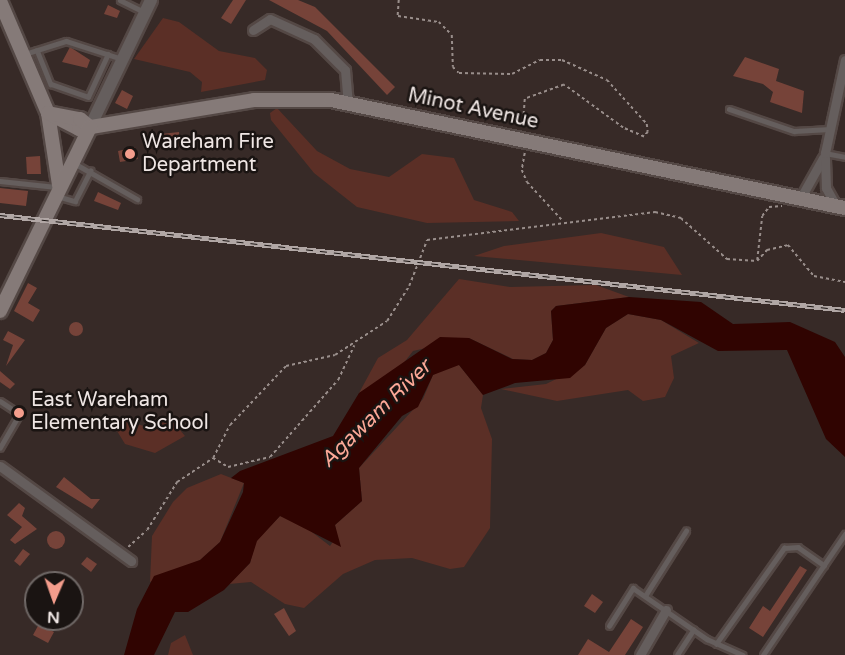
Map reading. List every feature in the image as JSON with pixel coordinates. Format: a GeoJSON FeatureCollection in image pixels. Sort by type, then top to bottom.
{"type":"FeatureCollection","features":[{"type":"Feature","properties":{"kind":"main road"},"geometry":{"type":"LineString","coordinates":[[0,1],[30,52],[48,113],[57,191]]}},
{"type":"Feature","properties":{"kind":"main road","name":"Minot Avenue"},"geometry":{"type":"LineString","coordinates":[[90,127],[265,99],[348,103],[840,207]]}},
{"type":"Feature","properties":{"kind":"main road"},"geometry":{"type":"LineString","coordinates":[[0,311],[71,161],[90,127],[80,118],[48,113]]}},
{"type":"Feature","properties":{"kind":"street"},"geometry":{"type":"LineString","coordinates":[[90,127],[151,0]]}},
{"type":"Feature","properties":{"kind":"street"},"geometry":{"type":"LineString","coordinates":[[253,30],[261,20],[270,20],[314,39],[345,70],[348,103]]}},
{"type":"Feature","properties":{"kind":"street"},"geometry":{"type":"LineString","coordinates":[[840,207],[826,188],[825,153],[845,60]]}},
{"type":"Feature","properties":{"kind":"street"},"geometry":{"type":"LineString","coordinates":[[799,198],[825,153]]}},
{"type":"Feature","properties":{"kind":"street"},"geometry":{"type":"LineString","coordinates":[[0,466],[131,561]]}},
{"type":"Feature","properties":{"kind":"street"},"geometry":{"type":"LineString","coordinates":[[639,655],[666,610]]}},
{"type":"Feature","properties":{"kind":"lane"},"geometry":{"type":"LineString","coordinates":[[120,0],[145,12]]}},
{"type":"Feature","properties":{"kind":"lane"},"geometry":{"type":"LineString","coordinates":[[108,54],[88,97],[51,84],[30,52],[66,41],[108,54],[122,59]]}},
{"type":"Feature","properties":{"kind":"lane"},"geometry":{"type":"LineString","coordinates":[[729,110],[794,131],[830,129]]}},
{"type":"Feature","properties":{"kind":"lane"},"geometry":{"type":"LineString","coordinates":[[825,153],[845,157]]}},
{"type":"Feature","properties":{"kind":"lane"},"geometry":{"type":"LineString","coordinates":[[71,161],[137,199]]}},
{"type":"Feature","properties":{"kind":"lane"},"geometry":{"type":"LineString","coordinates":[[0,181],[57,191],[75,201],[90,171]]}},
{"type":"Feature","properties":{"kind":"lane"},"geometry":{"type":"LineString","coordinates":[[0,401],[20,414],[0,448]]}},
{"type":"Feature","properties":{"kind":"lane"},"geometry":{"type":"LineString","coordinates":[[645,596],[686,531]]}},
{"type":"Feature","properties":{"kind":"lane"},"geometry":{"type":"LineString","coordinates":[[763,655],[845,534]]}},
{"type":"Feature","properties":{"kind":"lane"},"geometry":{"type":"LineString","coordinates":[[716,644],[784,548],[798,548],[824,565]]}},
{"type":"Feature","properties":{"kind":"lane"},"geometry":{"type":"LineString","coordinates":[[609,626],[633,588],[693,630],[716,644],[743,655]]}},
{"type":"Feature","properties":{"kind":"lane"},"geometry":{"type":"LineString","coordinates":[[676,655],[693,630]]}},
{"type":"Feature","properties":{"kind":"path"},"geometry":{"type":"LineString","coordinates":[[399,0],[398,16],[439,21],[452,35],[453,67],[459,73],[512,74],[540,60],[562,60],[607,80],[647,124],[644,137],[623,128],[564,85],[525,99],[522,170],[527,182],[563,221]]}},
{"type":"Feature","properties":{"kind":"path"},"geometry":{"type":"LineString","coordinates":[[757,261],[765,210],[799,198]]}},
{"type":"Feature","properties":{"kind":"path"},"geometry":{"type":"LineString","coordinates":[[213,459],[228,467],[270,457],[338,380],[355,345],[398,306],[427,240],[563,221],[669,214],[726,258],[757,261]]}},
{"type":"Feature","properties":{"kind":"path"},"geometry":{"type":"LineString","coordinates":[[757,261],[767,250],[788,245],[814,276],[845,282]]}},
{"type":"Feature","properties":{"kind":"path"},"geometry":{"type":"LineString","coordinates":[[118,551],[147,530],[177,482],[213,459],[230,425],[286,366],[355,345]]}},
{"type":"Feature","properties":{"kind":"shaded area"},"geometry":{"type":"Polygon","coordinates":[[[163,18],[179,22],[219,51],[255,58],[267,70],[265,80],[201,92],[202,82],[190,72],[134,59],[163,18]]]}},
{"type":"Feature","properties":{"kind":"shaded area"},"geometry":{"type":"Polygon","coordinates":[[[277,108],[317,151],[350,169],[389,177],[422,154],[454,158],[474,200],[512,212],[519,221],[427,223],[357,207],[314,173],[271,120],[270,113],[277,108]]]}},
{"type":"Feature","properties":{"kind":"shaded area"},"geometry":{"type":"Polygon","coordinates":[[[601,233],[664,247],[682,275],[474,256],[504,246],[601,233]]]}},
{"type":"Feature","properties":{"kind":"shaded area"},"geometry":{"type":"Polygon","coordinates":[[[459,279],[510,287],[596,285],[629,297],[556,306],[551,311],[553,340],[546,353],[532,360],[513,359],[469,338],[413,351],[399,369],[359,393],[378,358],[407,340],[459,279]]]}},
{"type":"Feature","properties":{"kind":"shaded area"},"geometry":{"type":"Polygon","coordinates":[[[628,314],[661,320],[699,343],[671,356],[674,378],[665,397],[643,401],[628,390],[557,401],[501,389],[546,384],[585,365],[606,328],[628,314]]]}},
{"type":"Feature","properties":{"kind":"shaded area"},"geometry":{"type":"Polygon","coordinates":[[[452,364],[459,365],[483,395],[481,408],[492,439],[490,528],[464,567],[450,569],[412,558],[375,560],[343,574],[304,608],[285,604],[251,582],[229,584],[250,563],[256,541],[280,516],[295,519],[330,546],[337,536],[335,525],[362,501],[359,468],[423,399],[433,375],[452,364]]]}},
{"type":"Feature","properties":{"kind":"shaded area"},"geometry":{"type":"Polygon","coordinates":[[[169,417],[185,436],[155,453],[125,444],[117,431],[126,421],[151,428],[169,417]]]}},
{"type":"Feature","properties":{"kind":"shaded area"},"geometry":{"type":"Polygon","coordinates":[[[221,474],[244,483],[220,542],[200,560],[150,582],[152,536],[173,502],[187,488],[221,474]]]}},
{"type":"Feature","properties":{"kind":"shaded area"},"geometry":{"type":"Polygon","coordinates":[[[185,635],[193,655],[168,655],[171,643],[185,635]]]}},
{"type":"Feature","properties":{"kind":"water","name":"Agawam River"},"geometry":{"type":"Polygon","coordinates":[[[629,297],[701,302],[733,324],[790,322],[835,342],[845,357],[845,457],[826,439],[787,350],[718,351],[661,320],[628,314],[606,328],[585,365],[570,378],[515,383],[483,395],[459,365],[433,375],[418,407],[402,416],[359,468],[362,501],[335,525],[341,547],[280,516],[257,541],[250,563],[224,590],[188,612],[175,612],[154,655],[124,655],[137,609],[154,576],[200,560],[220,542],[243,492],[244,483],[231,478],[240,471],[333,436],[359,393],[440,337],[469,338],[512,359],[532,360],[546,353],[553,340],[551,311],[556,306],[629,297]]]}},
{"type":"Feature","properties":{"kind":"building"},"geometry":{"type":"Polygon","coordinates":[[[233,0],[246,0],[231,24],[221,18],[233,0]]]}},
{"type":"Feature","properties":{"kind":"building"},"geometry":{"type":"Polygon","coordinates":[[[269,0],[298,0],[315,7],[395,87],[387,95],[327,31],[269,0]]]}},
{"type":"Feature","properties":{"kind":"building"},"geometry":{"type":"Polygon","coordinates":[[[108,5],[120,11],[117,18],[104,14],[108,5]]]}},
{"type":"Feature","properties":{"kind":"building"},"geometry":{"type":"Polygon","coordinates":[[[70,47],[90,60],[87,68],[62,62],[70,47]]]}},
{"type":"Feature","properties":{"kind":"building"},"geometry":{"type":"Polygon","coordinates":[[[745,57],[779,69],[776,81],[804,91],[802,113],[770,102],[773,92],[763,84],[733,76],[745,57]]]}},
{"type":"Feature","properties":{"kind":"building"},"geometry":{"type":"Polygon","coordinates":[[[122,90],[133,96],[127,109],[115,103],[122,90]]]}},
{"type":"Feature","properties":{"kind":"building"},"geometry":{"type":"Polygon","coordinates":[[[179,132],[180,146],[162,148],[161,134],[179,132]]]}},
{"type":"Feature","properties":{"kind":"building"},"geometry":{"type":"Polygon","coordinates":[[[135,147],[138,159],[120,162],[118,151],[135,147]]]}},
{"type":"Feature","properties":{"kind":"building"},"geometry":{"type":"Polygon","coordinates":[[[40,156],[41,174],[27,174],[26,157],[40,156]]]}},
{"type":"Feature","properties":{"kind":"building"},"geometry":{"type":"Polygon","coordinates":[[[0,188],[28,191],[26,206],[0,203],[0,188]]]}},
{"type":"Feature","properties":{"kind":"building"},"geometry":{"type":"Polygon","coordinates":[[[98,192],[121,203],[118,210],[94,201],[98,192]]]}},
{"type":"Feature","properties":{"kind":"building"},"geometry":{"type":"Polygon","coordinates":[[[28,283],[37,288],[28,303],[40,310],[33,322],[14,311],[28,283]]]}},
{"type":"Feature","properties":{"kind":"building"},"geometry":{"type":"Polygon","coordinates":[[[73,322],[79,322],[83,329],[79,336],[73,336],[69,332],[69,326],[73,322]]]}},
{"type":"Feature","properties":{"kind":"building"},"geometry":{"type":"Polygon","coordinates":[[[8,331],[25,340],[6,366],[13,345],[3,340],[8,331]]]}},
{"type":"Feature","properties":{"kind":"building"},"geometry":{"type":"Polygon","coordinates":[[[0,371],[15,384],[10,389],[0,382],[0,371]]]}},
{"type":"Feature","properties":{"kind":"building"},"geometry":{"type":"Polygon","coordinates":[[[64,477],[91,499],[100,499],[92,509],[56,487],[64,477]]]}},
{"type":"Feature","properties":{"kind":"building"},"geometry":{"type":"Polygon","coordinates":[[[19,503],[25,508],[22,516],[37,529],[15,544],[10,540],[22,527],[7,515],[19,503]]]}},
{"type":"Feature","properties":{"kind":"building"},"geometry":{"type":"Polygon","coordinates":[[[52,531],[60,531],[65,536],[63,547],[52,549],[47,544],[47,536],[52,531]]]}},
{"type":"Feature","properties":{"kind":"building"},"geometry":{"type":"Polygon","coordinates":[[[23,549],[30,554],[20,566],[14,561],[23,549]]]}},
{"type":"Feature","properties":{"kind":"building"},"geometry":{"type":"Polygon","coordinates":[[[87,557],[97,564],[91,572],[81,564],[87,557]]]}},
{"type":"Feature","properties":{"kind":"building"},"geometry":{"type":"Polygon","coordinates":[[[800,566],[807,570],[763,637],[749,628],[763,606],[770,611],[800,566]]]}},
{"type":"Feature","properties":{"kind":"building"},"geometry":{"type":"Polygon","coordinates":[[[592,594],[603,602],[595,613],[584,606],[592,594]]]}},
{"type":"Feature","properties":{"kind":"building"},"geometry":{"type":"Polygon","coordinates":[[[284,608],[296,631],[289,636],[274,614],[284,608]]]}},
{"type":"Feature","properties":{"kind":"building"},"geometry":{"type":"Polygon","coordinates":[[[631,619],[643,627],[625,655],[578,655],[588,639],[609,652],[631,619]]]}},
{"type":"Feature","properties":{"kind":"building"},"geometry":{"type":"Polygon","coordinates":[[[35,631],[54,632],[48,643],[33,635],[35,631]]]}},
{"type":"Feature","properties":{"kind":"railway"},"geometry":{"type":"LineString","coordinates":[[0,215],[845,310]]}},
{"type":"Feature","properties":{"kind":"place","name":"Wareham Fire Department"},"geometry":{"type":"Point","coordinates":[130,154]}},
{"type":"Feature","properties":{"kind":"place","name":"East Wareham Elementary School"},"geometry":{"type":"Point","coordinates":[19,413]}}]}
